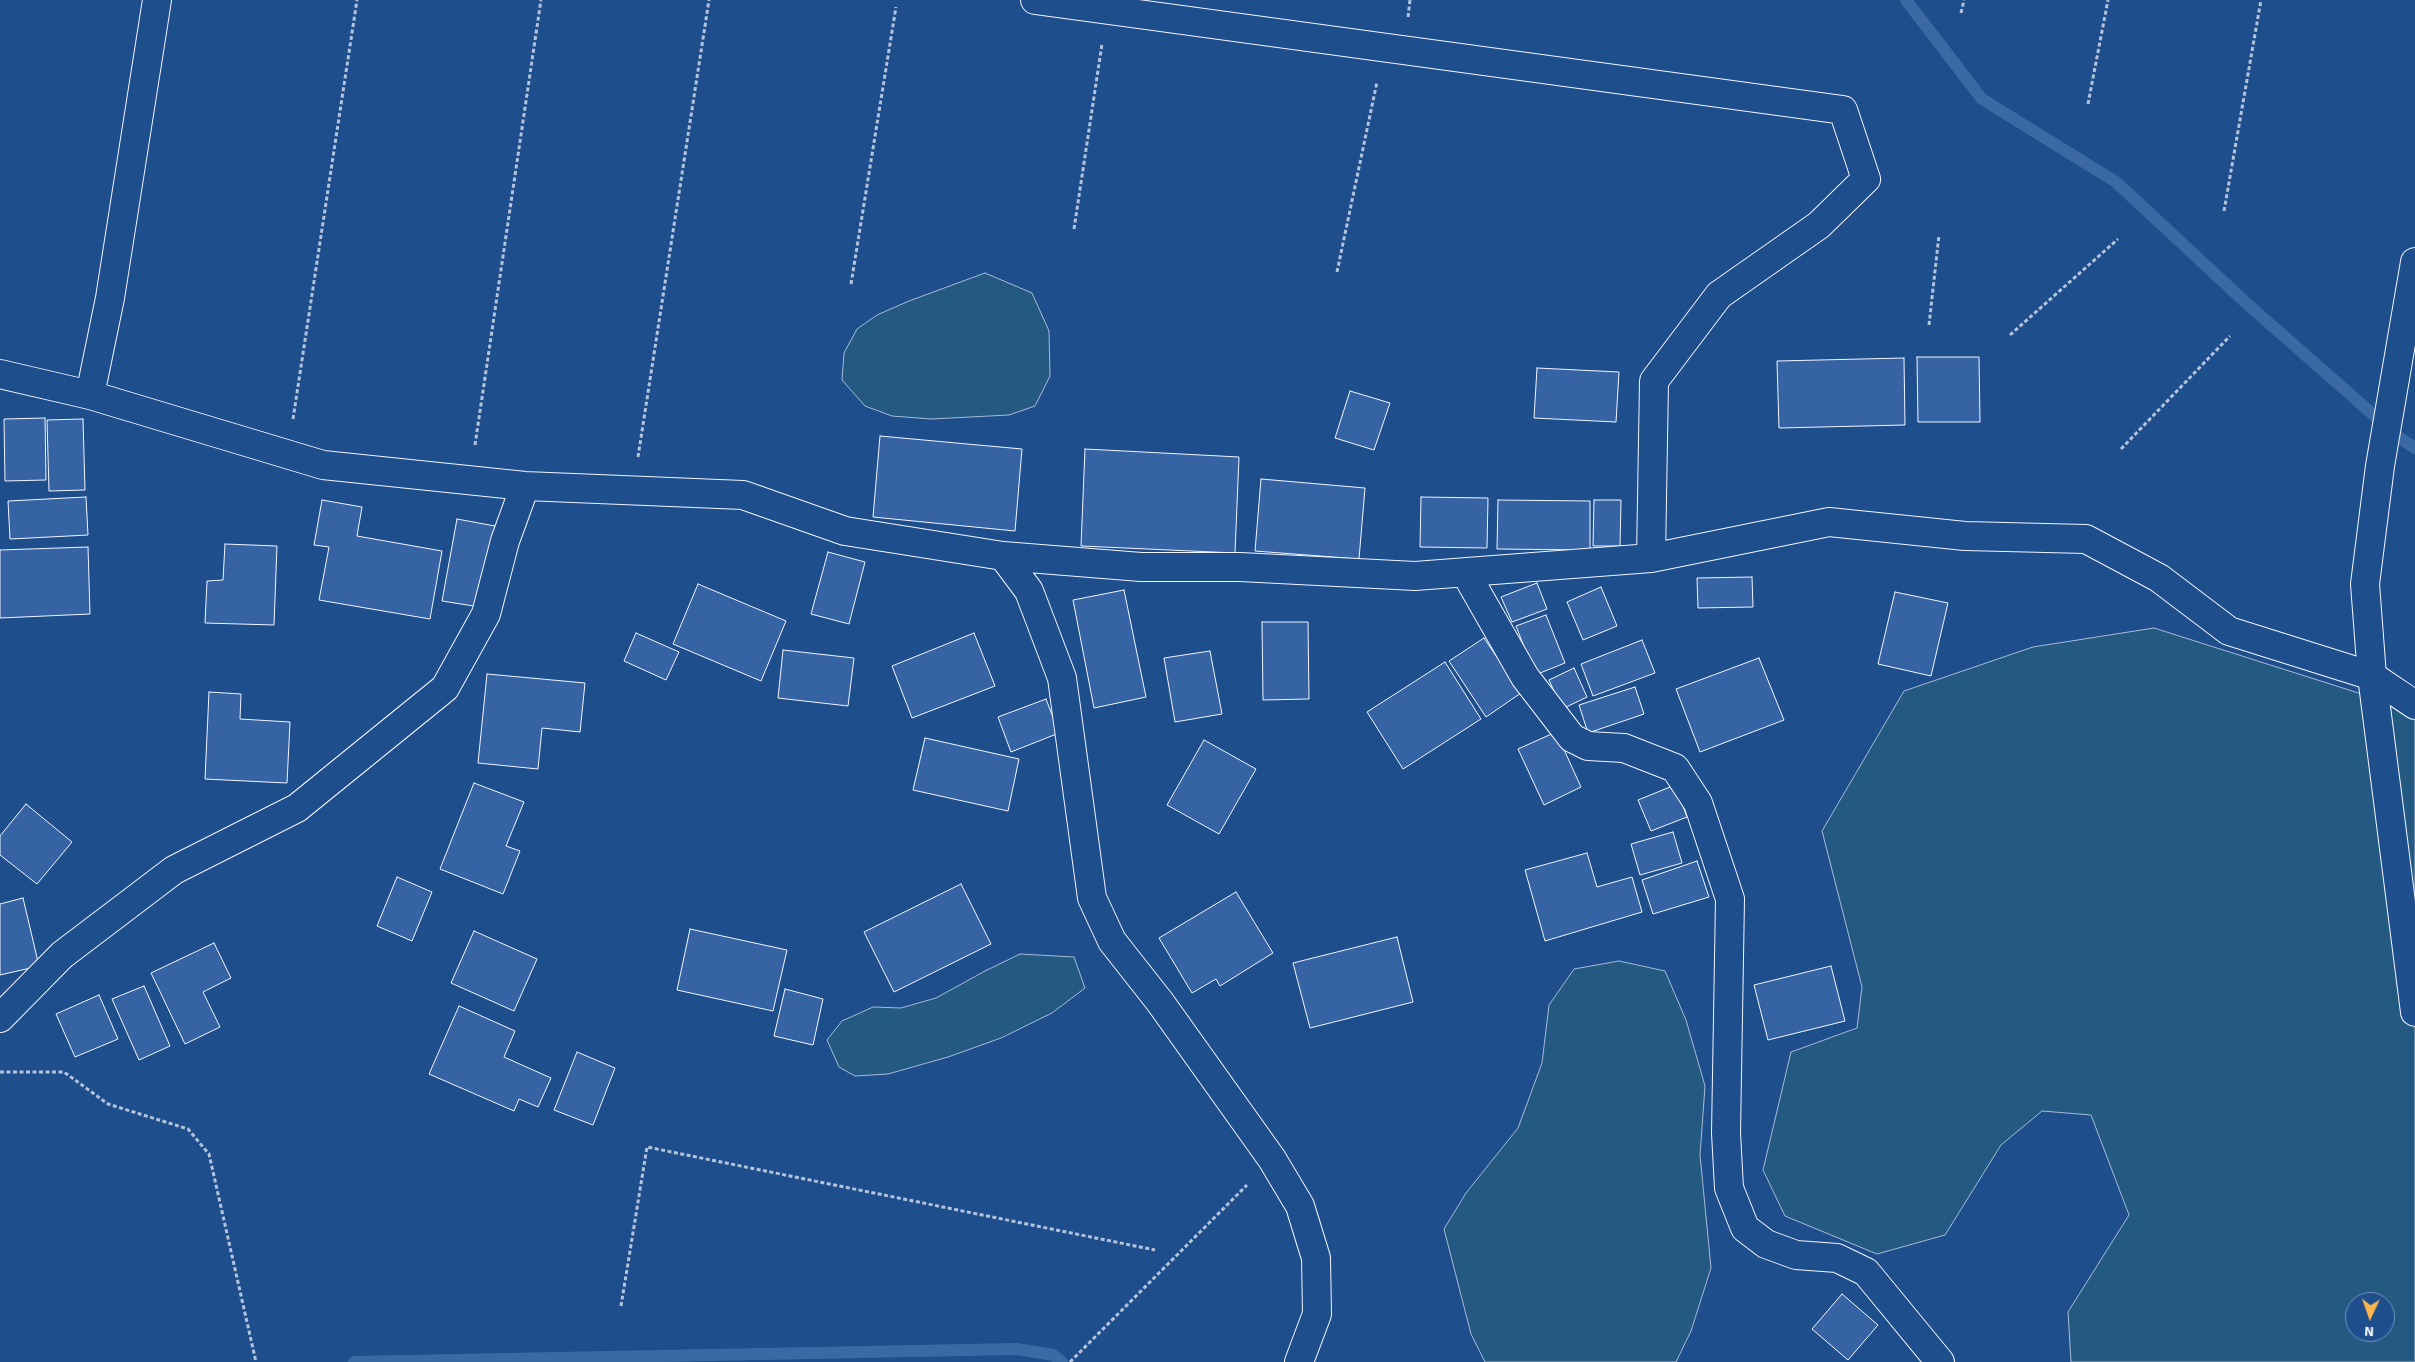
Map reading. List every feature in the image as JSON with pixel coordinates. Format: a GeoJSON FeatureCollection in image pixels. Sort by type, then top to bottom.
{"type":"FeatureCollection","features":[{"type":"Feature","properties":{"kind":"street"},"geometry":{"type":"LineString","coordinates":[[90,395],[110,298],[157,0]]}},
{"type":"Feature","properties":{"kind":"street"},"geometry":{"type":"LineString","coordinates":[[1035,0],[1843,110],[1866,179],[1819,225],[1719,295],[1654,380],[1651,558]]}},
{"type":"Feature","properties":{"kind":"street"},"geometry":{"type":"LineString","coordinates":[[2415,262],[2380,466],[2365,584],[2372,676],[2415,1012]]}},
{"type":"Feature","properties":{"kind":"street"},"geometry":{"type":"LineString","coordinates":[[0,374],[90,395],[322,465],[525,486],[743,495],[845,530],[1003,556],[1141,567],[1240,567],[1415,576],[1651,558],[1829,522],[1965,536],[2086,539],[2159,578],[2229,631],[2372,676],[2415,705]]}},
{"type":"Feature","properties":{"kind":"street"},"geometry":{"type":"LineString","coordinates":[[0,1018],[62,955],[174,870],[297,808],[445,688],[486,614],[505,541],[525,486]]}},
{"type":"Feature","properties":{"kind":"street"},"geometry":{"type":"LineString","coordinates":[[1003,556],[1029,591],[1062,678],[1092,898],[1112,941],[1160,1002],[1272,1159],[1300,1206],[1316,1258],[1317,1314],[1299,1362]]}},
{"type":"Feature","properties":{"kind":"street"},"geometry":{"type":"LineString","coordinates":[[1465,572],[1525,677],[1572,738],[1588,746],[1624,748],[1675,768],[1698,803],[1730,899],[1726,1133],[1729,1188],[1745,1228],[1766,1244],[1796,1255],[1837,1258],[1866,1272],[1940,1362]]}},
{"type":"Feature","properties":{"kind":"path"},"geometry":{"type":"LineString","coordinates":[[293,424],[357,0]]}},
{"type":"Feature","properties":{"kind":"path"},"geometry":{"type":"LineString","coordinates":[[474,446],[541,0]]}},
{"type":"Feature","properties":{"kind":"path"},"geometry":{"type":"LineString","coordinates":[[637,462],[709,0]]}},
{"type":"Feature","properties":{"kind":"path"},"geometry":{"type":"LineString","coordinates":[[1408,17],[1410,0]]}},
{"type":"Feature","properties":{"kind":"path"},"geometry":{"type":"LineString","coordinates":[[1961,13],[1964,0]]}},
{"type":"Feature","properties":{"kind":"path"},"geometry":{"type":"LineString","coordinates":[[2088,104],[2108,0]]}},
{"type":"Feature","properties":{"kind":"path"},"geometry":{"type":"LineString","coordinates":[[2224,211],[2261,0]]}},
{"type":"Feature","properties":{"kind":"path"},"geometry":{"type":"LineString","coordinates":[[851,284],[896,7]]}},
{"type":"Feature","properties":{"kind":"path"},"geometry":{"type":"LineString","coordinates":[[1074,229],[1104,35]]}},
{"type":"Feature","properties":{"kind":"path"},"geometry":{"type":"LineString","coordinates":[[1337,272],[1377,81]]}},
{"type":"Feature","properties":{"kind":"path"},"geometry":{"type":"LineString","coordinates":[[1929,325],[1940,235]]}},
{"type":"Feature","properties":{"kind":"path"},"geometry":{"type":"LineString","coordinates":[[2010,335],[2118,239]]}},
{"type":"Feature","properties":{"kind":"path"},"geometry":{"type":"LineString","coordinates":[[2121,449],[2230,336]]}},
{"type":"Feature","properties":{"kind":"path"},"geometry":{"type":"LineString","coordinates":[[0,1072],[64,1072],[108,1104],[188,1128],[209,1154],[256,1362]]}},
{"type":"Feature","properties":{"kind":"path"},"geometry":{"type":"LineString","coordinates":[[622,1306],[647,1147],[1155,1250]]}},
{"type":"Feature","properties":{"kind":"path"},"geometry":{"type":"LineString","coordinates":[[1070,1362],[1272,1159]]}},
{"type":"Feature","properties":{"kind":"shaded area"},"geometry":{"type":"Polygon","coordinates":[[[985,273],[1032,293],[1049,331],[1050,376],[1035,406],[1009,415],[931,419],[892,416],[865,406],[842,380],[844,353],[857,329],[877,315],[909,301],[985,273]]]}},
{"type":"Feature","properties":{"kind":"shaded area"},"geometry":{"type":"Polygon","coordinates":[[[2154,628],[2415,711],[2415,1362],[2071,1362],[2068,1312],[2129,1215],[2091,1115],[2042,1111],[2001,1145],[1945,1235],[1877,1254],[1785,1216],[1763,1170],[1791,1052],[1857,1028],[1862,987],[1822,831],[1904,691],[2033,647],[2154,628]]]}},
{"type":"Feature","properties":{"kind":"shaded area"},"geometry":{"type":"Polygon","coordinates":[[[1020,954],[1074,957],[1085,988],[1052,1013],[1001,1038],[948,1057],[888,1074],[855,1076],[839,1067],[827,1040],[842,1021],[873,1007],[901,1008],[936,998],[1020,954]]]}},
{"type":"Feature","properties":{"kind":"shaded area"},"geometry":{"type":"Polygon","coordinates":[[[1619,961],[1665,971],[1686,1020],[1705,1086],[1700,1155],[1711,1268],[1691,1331],[1676,1362],[1485,1362],[1471,1334],[1444,1229],[1466,1193],[1518,1128],[1542,1063],[1549,1005],[1574,969],[1619,961]]]}},
{"type":"Feature","properties":{"kind":"building"},"geometry":{"type":"Polygon","coordinates":[[[1917,357],[1979,357],[1980,422],[1918,422],[1917,357]]]}},
{"type":"Feature","properties":{"kind":"building"},"geometry":{"type":"Polygon","coordinates":[[[1904,358],[1905,425],[1779,428],[1777,361],[1904,358]]]}},
{"type":"Feature","properties":{"kind":"building"},"geometry":{"type":"Polygon","coordinates":[[[1537,368],[1619,372],[1616,422],[1534,418],[1537,368]]]}},
{"type":"Feature","properties":{"kind":"building"},"geometry":{"type":"Polygon","coordinates":[[[1350,391],[1390,403],[1374,450],[1335,438],[1350,391]]]}},
{"type":"Feature","properties":{"kind":"building"},"geometry":{"type":"Polygon","coordinates":[[[45,418],[46,480],[5,481],[4,419],[45,418]]]}},
{"type":"Feature","properties":{"kind":"building"},"geometry":{"type":"Polygon","coordinates":[[[83,419],[85,490],[49,491],[47,420],[83,419]]]}},
{"type":"Feature","properties":{"kind":"building"},"geometry":{"type":"Polygon","coordinates":[[[880,436],[1022,449],[1015,531],[873,517],[880,436]]]}},
{"type":"Feature","properties":{"kind":"building"},"geometry":{"type":"Polygon","coordinates":[[[1085,449],[1239,457],[1235,553],[1081,546],[1085,449]]]}},
{"type":"Feature","properties":{"kind":"building"},"geometry":{"type":"Polygon","coordinates":[[[1261,479],[1365,488],[1359,559],[1255,551],[1261,479]]]}},
{"type":"Feature","properties":{"kind":"building"},"geometry":{"type":"Polygon","coordinates":[[[86,497],[88,535],[10,539],[8,501],[86,497]]]}},
{"type":"Feature","properties":{"kind":"building"},"geometry":{"type":"Polygon","coordinates":[[[1421,497],[1488,498],[1487,548],[1420,547],[1421,497]]]}},
{"type":"Feature","properties":{"kind":"building"},"geometry":{"type":"Polygon","coordinates":[[[322,500],[362,507],[357,536],[442,551],[430,619],[319,600],[329,547],[314,545],[322,500]]]}},
{"type":"Feature","properties":{"kind":"building"},"geometry":{"type":"Polygon","coordinates":[[[1498,500],[1590,501],[1590,550],[1497,549],[1498,500]]]}},
{"type":"Feature","properties":{"kind":"building"},"geometry":{"type":"Polygon","coordinates":[[[1594,500],[1621,500],[1620,546],[1593,546],[1594,500]]]}},
{"type":"Feature","properties":{"kind":"building"},"geometry":{"type":"Polygon","coordinates":[[[457,519],[495,526],[480,607],[442,601],[457,519]]]}},
{"type":"Feature","properties":{"kind":"building"},"geometry":{"type":"Polygon","coordinates":[[[225,544],[277,546],[274,625],[205,623],[207,581],[223,580],[225,544]]]}},
{"type":"Feature","properties":{"kind":"building"},"geometry":{"type":"Polygon","coordinates":[[[88,547],[90,614],[0,618],[0,550],[88,547]]]}},
{"type":"Feature","properties":{"kind":"building"},"geometry":{"type":"Polygon","coordinates":[[[828,552],[865,562],[849,624],[811,614],[828,552]]]}},
{"type":"Feature","properties":{"kind":"building"},"geometry":{"type":"Polygon","coordinates":[[[1752,577],[1753,607],[1698,608],[1697,578],[1752,577]]]}},
{"type":"Feature","properties":{"kind":"building"},"geometry":{"type":"Polygon","coordinates":[[[1537,583],[1547,609],[1512,622],[1501,597],[1537,583]]]}},
{"type":"Feature","properties":{"kind":"building"},"geometry":{"type":"Polygon","coordinates":[[[698,584],[786,621],[761,681],[673,644],[698,584]]]}},
{"type":"Feature","properties":{"kind":"building"},"geometry":{"type":"Polygon","coordinates":[[[1601,587],[1617,626],[1583,640],[1567,602],[1601,587]]]}},
{"type":"Feature","properties":{"kind":"building"},"geometry":{"type":"Polygon","coordinates":[[[1124,590],[1146,697],[1094,708],[1073,600],[1124,590]]]}},
{"type":"Feature","properties":{"kind":"building"},"geometry":{"type":"Polygon","coordinates":[[[1895,592],[1948,603],[1931,676],[1878,664],[1895,592]]]}},
{"type":"Feature","properties":{"kind":"building"},"geometry":{"type":"Polygon","coordinates":[[[1546,615],[1565,663],[1535,675],[1516,626],[1546,615]]]}},
{"type":"Feature","properties":{"kind":"building"},"geometry":{"type":"Polygon","coordinates":[[[1262,622],[1308,622],[1309,699],[1263,700],[1262,622]]]}},
{"type":"Feature","properties":{"kind":"building"},"geometry":{"type":"Polygon","coordinates":[[[636,633],[679,652],[666,680],[624,661],[636,633]]]}},
{"type":"Feature","properties":{"kind":"building"},"geometry":{"type":"Polygon","coordinates":[[[974,633],[995,686],[912,718],[892,666],[974,633]]]}},
{"type":"Feature","properties":{"kind":"building"},"geometry":{"type":"Polygon","coordinates":[[[1484,638],[1521,693],[1486,717],[1449,661],[1484,638]]]}},
{"type":"Feature","properties":{"kind":"building"},"geometry":{"type":"Polygon","coordinates":[[[1642,640],[1655,673],[1593,696],[1581,664],[1642,640]]]}},
{"type":"Feature","properties":{"kind":"building"},"geometry":{"type":"Polygon","coordinates":[[[783,650],[854,658],[848,706],[778,698],[783,650]]]}},
{"type":"Feature","properties":{"kind":"building"},"geometry":{"type":"Polygon","coordinates":[[[1210,651],[1222,714],[1175,722],[1164,658],[1210,651]]]}},
{"type":"Feature","properties":{"kind":"building"},"geometry":{"type":"Polygon","coordinates":[[[1759,658],[1784,720],[1700,752],[1676,689],[1759,658]]]}},
{"type":"Feature","properties":{"kind":"building"},"geometry":{"type":"Polygon","coordinates":[[[1445,662],[1481,719],[1403,769],[1367,712],[1445,662]]]}},
{"type":"Feature","properties":{"kind":"building"},"geometry":{"type":"Polygon","coordinates":[[[1574,668],[1587,697],[1562,709],[1549,680],[1574,668]]]}},
{"type":"Feature","properties":{"kind":"building"},"geometry":{"type":"Polygon","coordinates":[[[487,674],[585,683],[580,732],[542,728],[538,769],[478,763],[487,674]]]}},
{"type":"Feature","properties":{"kind":"building"},"geometry":{"type":"Polygon","coordinates":[[[1635,687],[1644,714],[1588,733],[1579,705],[1635,687]]]}},
{"type":"Feature","properties":{"kind":"building"},"geometry":{"type":"Polygon","coordinates":[[[209,692],[241,694],[240,719],[290,722],[287,783],[205,779],[209,692]]]}},
{"type":"Feature","properties":{"kind":"building"},"geometry":{"type":"Polygon","coordinates":[[[1046,699],[1059,733],[1011,752],[998,717],[1046,699]]]}},
{"type":"Feature","properties":{"kind":"building"},"geometry":{"type":"Polygon","coordinates":[[[1556,732],[1581,787],[1544,805],[1518,749],[1556,732]]]}},
{"type":"Feature","properties":{"kind":"building"},"geometry":{"type":"Polygon","coordinates":[[[925,738],[1019,759],[1008,811],[913,790],[925,738]]]}},
{"type":"Feature","properties":{"kind":"building"},"geometry":{"type":"Polygon","coordinates":[[[1204,740],[1256,769],[1219,834],[1167,805],[1204,740]]]}},
{"type":"Feature","properties":{"kind":"building"},"geometry":{"type":"Polygon","coordinates":[[[474,783],[524,802],[506,846],[520,851],[503,894],[440,869],[474,783]]]}},
{"type":"Feature","properties":{"kind":"building"},"geometry":{"type":"Polygon","coordinates":[[[1675,785],[1687,817],[1651,831],[1638,800],[1675,785]]]}},
{"type":"Feature","properties":{"kind":"building"},"geometry":{"type":"Polygon","coordinates":[[[26,804],[72,842],[37,884],[0,855],[0,836],[26,804]]]}},
{"type":"Feature","properties":{"kind":"building"},"geometry":{"type":"Polygon","coordinates":[[[1673,832],[1682,863],[1640,875],[1631,844],[1673,832]]]}},
{"type":"Feature","properties":{"kind":"building"},"geometry":{"type":"Polygon","coordinates":[[[1587,853],[1597,887],[1632,877],[1642,912],[1545,941],[1525,870],[1587,853]]]}},
{"type":"Feature","properties":{"kind":"building"},"geometry":{"type":"Polygon","coordinates":[[[1697,861],[1709,897],[1653,914],[1642,880],[1697,861]]]}},
{"type":"Feature","properties":{"kind":"building"},"geometry":{"type":"Polygon","coordinates":[[[397,877],[432,892],[412,941],[377,926],[397,877]]]}},
{"type":"Feature","properties":{"kind":"building"},"geometry":{"type":"Polygon","coordinates":[[[961,884],[991,944],[894,992],[864,932],[961,884]]]}},
{"type":"Feature","properties":{"kind":"building"},"geometry":{"type":"Polygon","coordinates":[[[1236,892],[1273,953],[1220,986],[1216,979],[1192,993],[1159,938],[1236,892]]]}},
{"type":"Feature","properties":{"kind":"building"},"geometry":{"type":"Polygon","coordinates":[[[23,898],[39,966],[0,975],[0,904],[23,898]]]}},
{"type":"Feature","properties":{"kind":"building"},"geometry":{"type":"Polygon","coordinates":[[[690,929],[787,950],[773,1011],[677,990],[690,929]]]}},
{"type":"Feature","properties":{"kind":"building"},"geometry":{"type":"Polygon","coordinates":[[[474,931],[537,959],[514,1011],[451,983],[474,931]]]}},
{"type":"Feature","properties":{"kind":"building"},"geometry":{"type":"Polygon","coordinates":[[[1397,937],[1413,1002],[1310,1028],[1293,963],[1397,937]]]}},
{"type":"Feature","properties":{"kind":"building"},"geometry":{"type":"Polygon","coordinates":[[[214,943],[231,978],[203,992],[220,1027],[185,1044],[151,973],[214,943]]]}},
{"type":"Feature","properties":{"kind":"building"},"geometry":{"type":"Polygon","coordinates":[[[1831,966],[1845,1021],[1768,1040],[1754,985],[1831,966]]]}},
{"type":"Feature","properties":{"kind":"building"},"geometry":{"type":"Polygon","coordinates":[[[144,986],[170,1046],[139,1060],[112,999],[144,986]]]}},
{"type":"Feature","properties":{"kind":"building"},"geometry":{"type":"Polygon","coordinates":[[[785,989],[823,999],[813,1045],[774,1036],[785,989]]]}},
{"type":"Feature","properties":{"kind":"building"},"geometry":{"type":"Polygon","coordinates":[[[99,995],[118,1039],[75,1057],[56,1014],[99,995]]]}},
{"type":"Feature","properties":{"kind":"building"},"geometry":{"type":"Polygon","coordinates":[[[459,1006],[515,1031],[504,1057],[551,1078],[538,1107],[519,1099],[514,1111],[429,1074],[459,1006]]]}},
{"type":"Feature","properties":{"kind":"building"},"geometry":{"type":"Polygon","coordinates":[[[577,1052],[615,1068],[593,1125],[554,1110],[577,1052]]]}},
{"type":"Feature","properties":{"kind":"building"},"geometry":{"type":"Polygon","coordinates":[[[1842,1294],[1878,1325],[1848,1360],[1812,1329],[1842,1294]]]}},
{"type":"Feature","properties":{"kind":"waterway"},"geometry":{"type":"LineString","coordinates":[[1906,0],[1982,99],[2116,182],[2245,302],[2401,439],[2415,448]]}},
{"type":"Feature","properties":{"kind":"waterway"},"geometry":{"type":"LineString","coordinates":[[354,1362],[1017,1349],[1053,1355],[1062,1362]]}}]}
